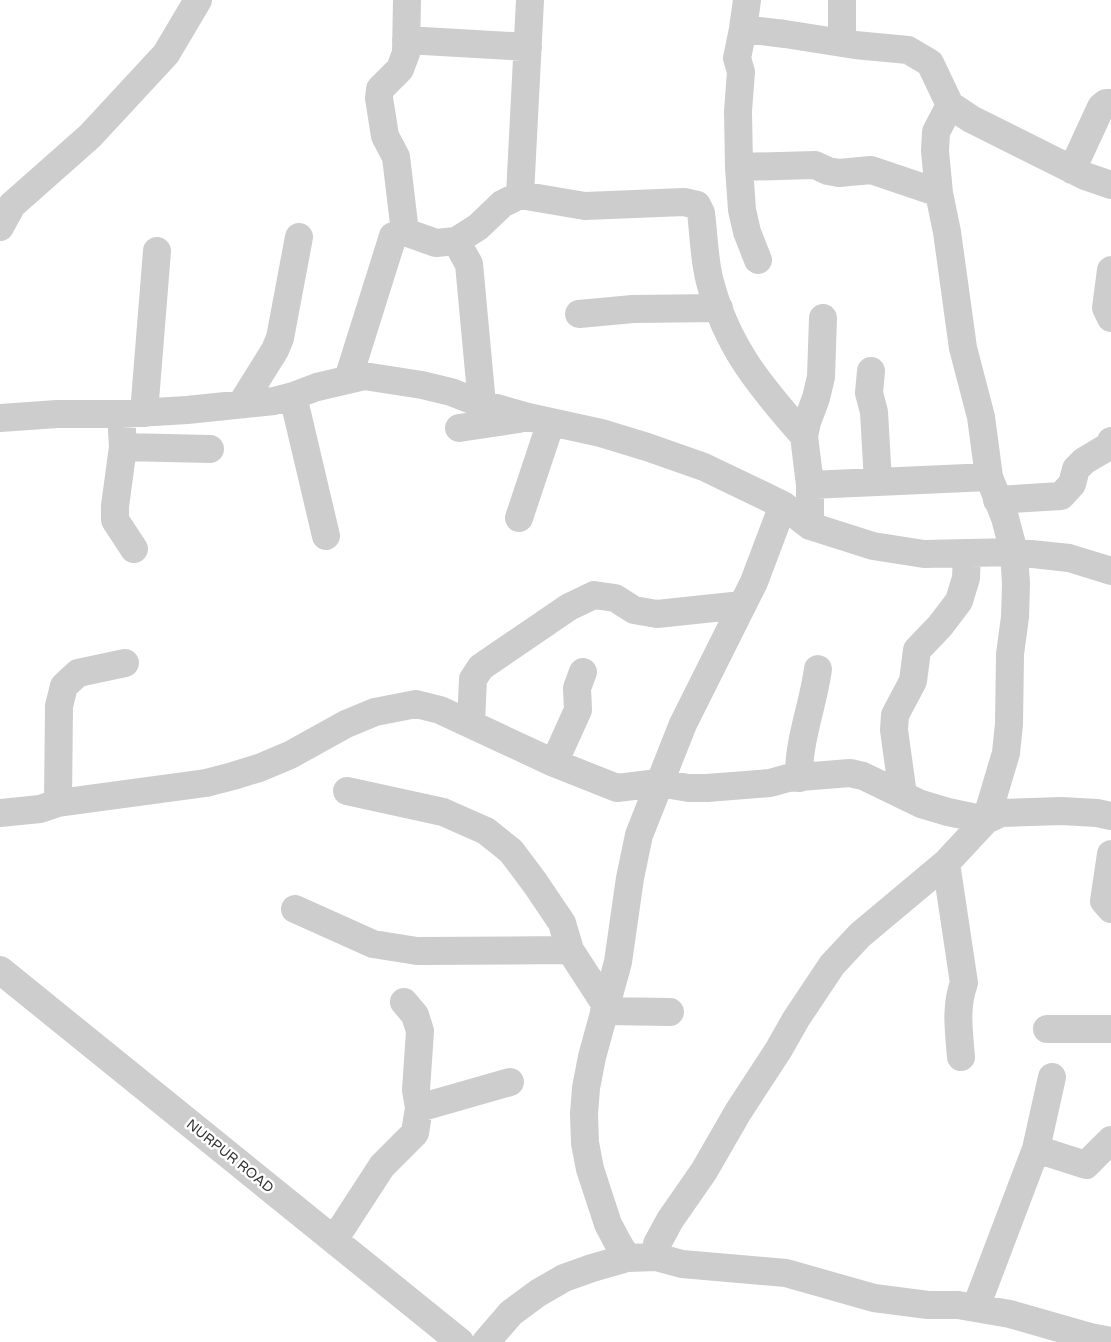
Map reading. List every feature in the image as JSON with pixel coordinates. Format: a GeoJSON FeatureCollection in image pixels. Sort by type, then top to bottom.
{"type":"FeatureCollection","features":[{"type":"Feature","properties":{"kind":"street"},"geometry":{"type":"LineString","coordinates":[[0,227],[12,205],[90,136],[166,54],[198,0]]}},
{"type":"Feature","properties":{"kind":"street"},"geometry":{"type":"LineString","coordinates":[[405,232],[396,157],[385,136],[379,98],[380,89],[400,69],[406,52],[407,0]]}},
{"type":"Feature","properties":{"kind":"street"},"geometry":{"type":"LineString","coordinates":[[520,195],[530,0]]}},
{"type":"Feature","properties":{"kind":"street"},"geometry":{"type":"LineString","coordinates":[[747,0],[737,58],[741,72],[738,111],[739,167],[742,210],[747,232],[758,260]]}},
{"type":"Feature","properties":{"kind":"street"},"geometry":{"type":"LineString","coordinates":[[842,0],[842,43]]}},
{"type":"Feature","properties":{"kind":"street"},"geometry":{"type":"LineString","coordinates":[[743,29],[908,50],[930,63],[950,105],[971,119],[1072,170],[1111,185]]}},
{"type":"Feature","properties":{"kind":"street"},"geometry":{"type":"LineString","coordinates":[[406,40],[528,47]]}},
{"type":"Feature","properties":{"kind":"street"},"geometry":{"type":"LineString","coordinates":[[1072,170],[1101,107],[1106,103],[1111,104]]}},
{"type":"Feature","properties":{"kind":"street"},"geometry":{"type":"LineString","coordinates":[[950,105],[936,132],[935,151],[939,193],[947,232],[963,348],[982,417],[993,489],[1005,518],[1014,552],[1016,584],[1015,617],[1010,654],[1009,724],[1006,752],[986,820]]}},
{"type":"Feature","properties":{"kind":"street"},"geometry":{"type":"LineString","coordinates":[[739,167],[815,164],[828,171],[839,173],[871,170],[939,193]]}},
{"type":"Feature","properties":{"kind":"street"},"geometry":{"type":"LineString","coordinates":[[348,379],[393,236],[405,232],[436,243],[456,241],[478,226],[502,204],[520,195],[585,206],[684,202],[696,204],[702,213],[710,280],[726,330],[766,393],[804,436]]}},
{"type":"Feature","properties":{"kind":"street"},"geometry":{"type":"LineString","coordinates":[[242,403],[275,350],[280,338],[299,237]]}},
{"type":"Feature","properties":{"kind":"street"},"geometry":{"type":"LineString","coordinates":[[456,241],[469,264],[482,404]]}},
{"type":"Feature","properties":{"kind":"street"},"geometry":{"type":"LineString","coordinates":[[134,549],[115,520],[114,506],[123,447],[132,413],[157,251]]}},
{"type":"Feature","properties":{"kind":"street"},"geometry":{"type":"LineString","coordinates":[[1111,270],[1106,308],[1111,318]]}},
{"type":"Feature","properties":{"kind":"street"},"geometry":{"type":"LineString","coordinates":[[579,314],[633,309],[719,308]]}},
{"type":"Feature","properties":{"kind":"street"},"geometry":{"type":"LineString","coordinates":[[810,526],[810,485],[804,436],[821,377],[822,318]]}},
{"type":"Feature","properties":{"kind":"street"},"geometry":{"type":"LineString","coordinates":[[871,370],[869,393],[874,412],[878,482]]}},
{"type":"Feature","properties":{"kind":"street"},"geometry":{"type":"LineString","coordinates":[[0,418],[57,414],[188,410],[274,401],[317,387],[364,376],[422,385],[451,392],[482,404],[602,433],[704,467],[783,505],[810,526],[873,546],[924,554],[1014,552],[1069,558],[1111,571]]}},
{"type":"Feature","properties":{"kind":"street"},"geometry":{"type":"LineString","coordinates":[[293,396],[326,536]]}},
{"type":"Feature","properties":{"kind":"street"},"geometry":{"type":"LineString","coordinates":[[459,428],[539,419]]}},
{"type":"Feature","properties":{"kind":"street"},"geometry":{"type":"LineString","coordinates":[[519,518],[539,419]]}},
{"type":"Feature","properties":{"kind":"street"},"geometry":{"type":"LineString","coordinates":[[810,485],[878,482],[993,489],[1062,496],[1072,484],[1076,469],[1084,461],[1110,444]]}},
{"type":"Feature","properties":{"kind":"street"},"geometry":{"type":"LineString","coordinates":[[123,447],[210,449]]}},
{"type":"Feature","properties":{"kind":"street"},"geometry":{"type":"LineString","coordinates":[[627,1258],[608,1224],[590,1169],[585,1143],[584,1114],[586,1088],[592,1057],[604,1007],[618,962],[630,878],[639,835],[683,724],[754,582],[783,505]]}},
{"type":"Feature","properties":{"kind":"street"},"geometry":{"type":"LineString","coordinates":[[903,795],[894,730],[895,716],[913,681],[917,650],[940,626],[959,601],[966,578],[967,552]]}},
{"type":"Feature","properties":{"kind":"street"},"geometry":{"type":"LineString","coordinates":[[471,723],[473,679],[481,667],[569,608],[594,595],[615,598],[634,610],[657,614],[742,605]]}},
{"type":"Feature","properties":{"kind":"street"},"geometry":{"type":"LineString","coordinates":[[58,803],[59,706],[64,686],[78,673],[125,663]]}},
{"type":"Feature","properties":{"kind":"street"},"geometry":{"type":"LineString","coordinates":[[799,778],[799,760],[815,693],[818,669]]}},
{"type":"Feature","properties":{"kind":"street"},"geometry":{"type":"LineString","coordinates":[[554,763],[578,710],[577,688],[583,672]]}},
{"type":"Feature","properties":{"kind":"street"},"geometry":{"type":"LineString","coordinates":[[0,813],[40,809],[58,803],[206,783],[260,768],[290,755],[346,724],[374,712],[416,704],[440,710],[554,763],[617,788],[658,783],[689,788],[707,788],[770,783],[788,778],[850,773],[862,776],[921,804],[986,820]]}},
{"type":"Feature","properties":{"kind":"street"},"geometry":{"type":"LineString","coordinates":[[347,791],[443,812],[486,831],[511,851],[562,923],[570,950],[604,1007]]}},
{"type":"Feature","properties":{"kind":"street"},"geometry":{"type":"LineString","coordinates":[[656,1257],[657,1244],[670,1220],[704,1170],[796,1019],[832,964],[860,935],[946,863],[986,820],[1001,813],[1020,812],[1061,811],[1097,813],[1111,816]]}},
{"type":"Feature","properties":{"kind":"street"},"geometry":{"type":"LineString","coordinates":[[1111,854],[1104,901],[1111,909]]}},
{"type":"Feature","properties":{"kind":"street"},"geometry":{"type":"LineString","coordinates":[[946,863],[964,983],[959,996],[958,1006],[961,1057]]}},
{"type":"Feature","properties":{"kind":"street"},"geometry":{"type":"LineString","coordinates":[[295,908],[373,944],[417,951],[570,950]]}},
{"type":"Feature","properties":{"kind":"street","name":"NURPUR ROAD"},"geometry":{"type":"LineString","coordinates":[[0,970],[460,1342]]}},
{"type":"Feature","properties":{"kind":"street"},"geometry":{"type":"LineString","coordinates":[[334,1240],[382,1166],[415,1132],[419,1108],[416,1090],[420,1031],[415,1015],[404,1002]]}},
{"type":"Feature","properties":{"kind":"street"},"geometry":{"type":"LineString","coordinates":[[604,1007],[670,1012]]}},
{"type":"Feature","properties":{"kind":"street"},"geometry":{"type":"LineString","coordinates":[[1047,1029],[1111,1029]]}},
{"type":"Feature","properties":{"kind":"street"},"geometry":{"type":"LineString","coordinates":[[976,1307],[1036,1148],[1052,1077]]}},
{"type":"Feature","properties":{"kind":"street"},"geometry":{"type":"LineString","coordinates":[[419,1108],[510,1082]]}},
{"type":"Feature","properties":{"kind":"street"},"geometry":{"type":"LineString","coordinates":[[1036,1148],[1086,1165],[1111,1140]]}},
{"type":"Feature","properties":{"kind":"street"},"geometry":{"type":"LineString","coordinates":[[486,1342],[511,1312],[564,1278],[627,1258],[656,1257],[682,1264],[786,1273],[874,1298],[928,1305],[976,1307],[1010,1314],[1090,1337],[1111,1340]]}}]}
